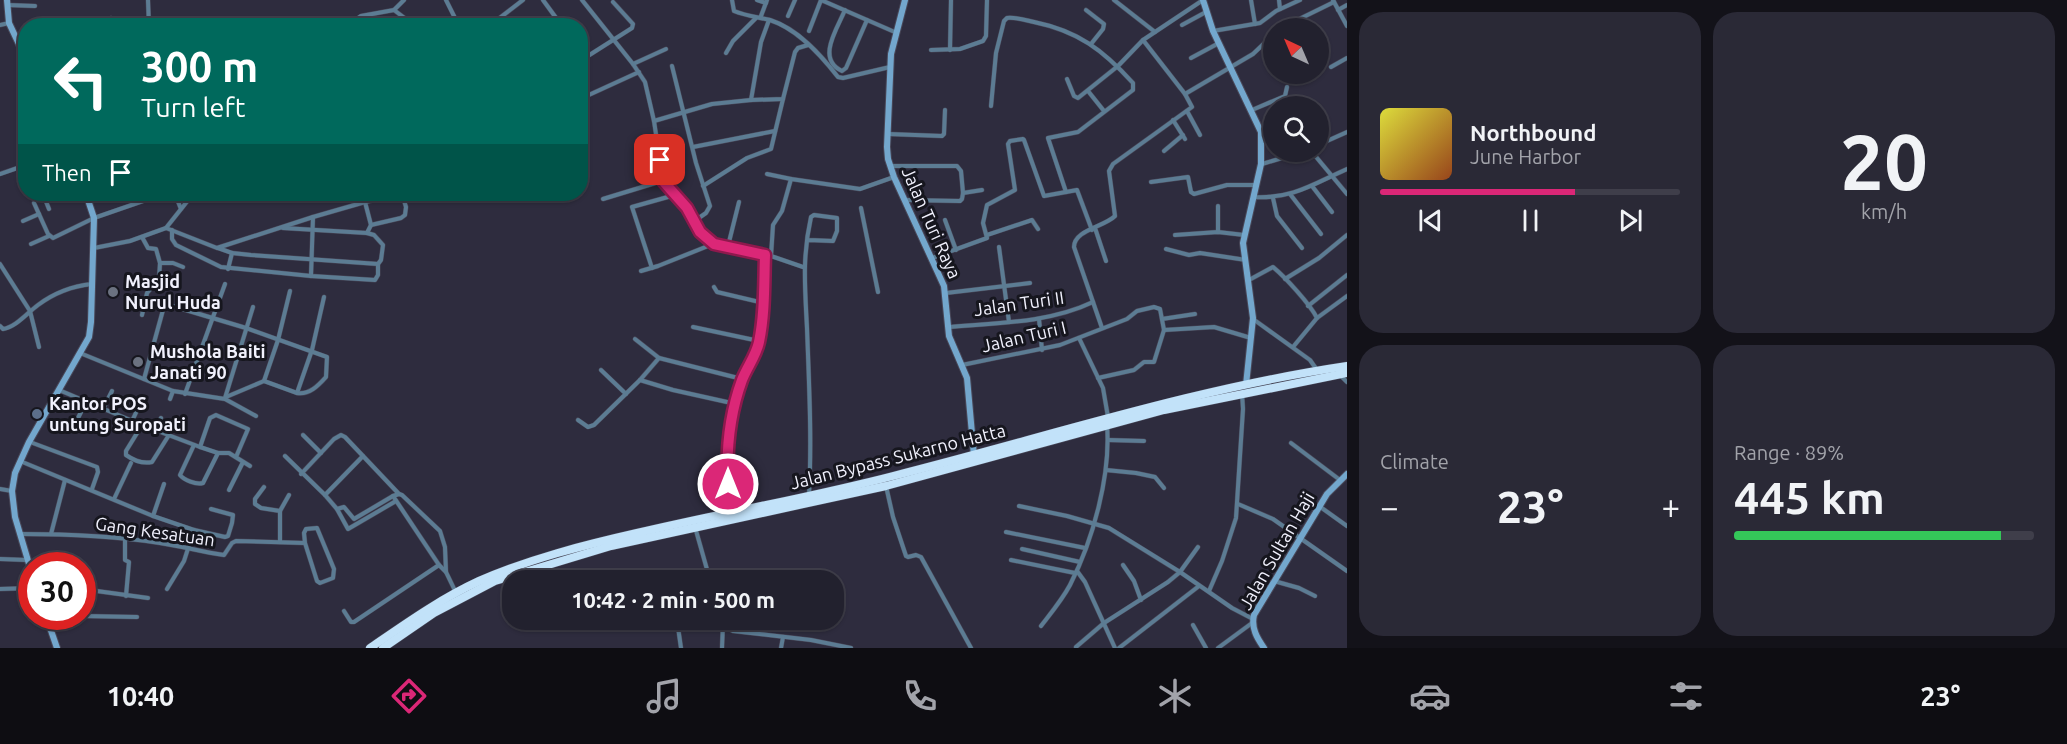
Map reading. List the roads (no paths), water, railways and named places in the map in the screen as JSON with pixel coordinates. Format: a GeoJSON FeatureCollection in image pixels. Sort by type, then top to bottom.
{"type":"FeatureCollection","features":[{"type":"Feature","properties":{"kind":"highway","name":"Jalan Bypass Sukarno Hatta"},"geometry":{"type":"LineString","coordinates":[[370,648],[497,574],[566,551],[730,512],[809,496],[1317,370],[1347,366]]}},
{"type":"Feature","properties":{"kind":"highway","name":"Jalan Bypass Sukarno Hatta"},"geometry":{"type":"LineString","coordinates":[[1244,389],[1343,373]]}},
{"type":"Feature","properties":{"kind":"highway","name":"Jalan Bypass Sukarno Hatta"},"geometry":{"type":"LineString","coordinates":[[383,648],[458,596],[531,569],[636,540],[886,486],[978,462],[1107,421]]}},
{"type":"Feature","properties":{"kind":"street"},"geometry":{"type":"LineString","coordinates":[[148,0],[149,18]]}},
{"type":"Feature","properties":{"kind":"street"},"geometry":{"type":"LineString","coordinates":[[358,18],[394,10],[404,0]]}},
{"type":"Feature","properties":{"kind":"street"},"geometry":{"type":"LineString","coordinates":[[446,0],[455,18]]}},
{"type":"Feature","properties":{"kind":"street"},"geometry":{"type":"LineString","coordinates":[[500,18],[523,0]]}},
{"type":"Feature","properties":{"kind":"street"},"geometry":{"type":"LineString","coordinates":[[543,0],[556,18]]}},
{"type":"Feature","properties":{"kind":"street"},"geometry":{"type":"LineString","coordinates":[[582,0],[645,82],[654,121],[663,181],[687,208],[700,232],[714,244]]}},
{"type":"Feature","properties":{"kind":"street"},"geometry":{"type":"LineString","coordinates":[[732,0],[734,11],[786,27],[826,61],[838,77],[843,78],[891,67]]}},
{"type":"Feature","properties":{"kind":"street"},"geometry":{"type":"LineString","coordinates":[[726,53],[735,38],[759,17],[767,1],[757,0]]}},
{"type":"Feature","properties":{"kind":"street"},"geometry":{"type":"LineString","coordinates":[[788,16],[795,0]]}},
{"type":"Feature","properties":{"kind":"street"},"geometry":{"type":"LineString","coordinates":[[808,31],[821,0],[897,33]]}},
{"type":"Feature","properties":{"kind":"street","name":"Jalan Turi Raya"},"geometry":{"type":"LineString","coordinates":[[904,0],[891,54],[887,153],[894,177],[942,278],[946,293],[951,342],[967,378],[974,456]]}},
{"type":"Feature","properties":{"kind":"street"},"geometry":{"type":"LineString","coordinates":[[950,50],[951,0]]}},
{"type":"Feature","properties":{"kind":"street"},"geometry":{"type":"LineString","coordinates":[[931,50],[960,49],[983,41],[986,30],[987,0]]}},
{"type":"Feature","properties":{"kind":"street"},"geometry":{"type":"LineString","coordinates":[[1114,0],[1155,32]]}},
{"type":"Feature","properties":{"kind":"street"},"geometry":{"type":"LineString","coordinates":[[1067,79],[1076,98],[1118,66],[1143,40],[1203,0],[1213,31],[1261,132],[1261,164],[1244,235],[1253,318],[1244,389],[1238,504],[1222,561],[1209,591]]}},
{"type":"Feature","properties":{"kind":"street"},"geometry":{"type":"LineString","coordinates":[[1251,0],[1255,24]]}},
{"type":"Feature","properties":{"kind":"street"},"geometry":{"type":"LineString","coordinates":[[1279,0],[1280,9]]}},
{"type":"Feature","properties":{"kind":"street"},"geometry":{"type":"LineString","coordinates":[[1213,31],[1263,22],[1280,9],[1300,0]]}},
{"type":"Feature","properties":{"kind":"street"},"geometry":{"type":"LineString","coordinates":[[1301,18],[1334,1],[1347,26]]}},
{"type":"Feature","properties":{"kind":"street"},"geometry":{"type":"LineString","coordinates":[[588,56],[631,29],[633,24],[614,2]]}},
{"type":"Feature","properties":{"kind":"street"},"geometry":{"type":"LineString","coordinates":[[18,42],[9,23],[7,3],[34,6]]}},
{"type":"Feature","properties":{"kind":"street"},"geometry":{"type":"LineString","coordinates":[[1338,10],[1347,5]]}},
{"type":"Feature","properties":{"kind":"street"},"geometry":{"type":"LineString","coordinates":[[394,10],[404,18]]}},
{"type":"Feature","properties":{"kind":"street"},"geometry":{"type":"LineString","coordinates":[[845,10],[828,51],[830,60],[839,70],[846,68],[867,20]]}},
{"type":"Feature","properties":{"kind":"street"},"geometry":{"type":"LineString","coordinates":[[1086,10],[1104,24],[1103,29],[1091,44]]}},
{"type":"Feature","properties":{"kind":"street"},"geometry":{"type":"LineString","coordinates":[[1182,26],[1206,12]]}},
{"type":"Feature","properties":{"kind":"street"},"geometry":{"type":"LineString","coordinates":[[991,106],[996,53],[1006,18],[1057,27],[1091,44],[1118,66],[1133,83],[1134,89],[1078,132],[1048,138],[1066,192]]}},
{"type":"Feature","properties":{"kind":"street"},"geometry":{"type":"LineString","coordinates":[[751,100],[761,42],[769,20]]}},
{"type":"Feature","properties":{"kind":"street"},"geometry":{"type":"LineString","coordinates":[[0,25],[9,23]]}},
{"type":"Feature","properties":{"kind":"street"},"geometry":{"type":"LineString","coordinates":[[1102,328],[1074,245],[1079,236],[1112,220],[1116,214],[1111,166],[1192,106],[1143,40]]}},
{"type":"Feature","properties":{"kind":"street"},"geometry":{"type":"LineString","coordinates":[[1191,58],[1219,43]]}},
{"type":"Feature","properties":{"kind":"street"},"geometry":{"type":"LineString","coordinates":[[703,186],[747,158],[770,150],[795,52],[798,48],[808,45]]}},
{"type":"Feature","properties":{"kind":"street"},"geometry":{"type":"LineString","coordinates":[[1185,94],[1232,67],[1263,45]]}},
{"type":"Feature","properties":{"kind":"street"},"geometry":{"type":"LineString","coordinates":[[633,64],[666,49]]}},
{"type":"Feature","properties":{"kind":"street"},"geometry":{"type":"LineString","coordinates":[[1331,67],[1347,58]]}},
{"type":"Feature","properties":{"kind":"street"},"geometry":{"type":"LineString","coordinates":[[672,66],[710,207],[706,213],[693,222]]}},
{"type":"Feature","properties":{"kind":"street"},"geometry":{"type":"LineString","coordinates":[[588,95],[639,72]]}},
{"type":"Feature","properties":{"kind":"street"},"geometry":{"type":"LineString","coordinates":[[1252,110],[1285,96],[1287,87]]}},
{"type":"Feature","properties":{"kind":"street"},"geometry":{"type":"LineString","coordinates":[[1088,91],[1104,111]]}},
{"type":"Feature","properties":{"kind":"street"},"geometry":{"type":"LineString","coordinates":[[654,121],[712,104],[783,99]]}},
{"type":"Feature","properties":{"kind":"street"},"geometry":{"type":"LineString","coordinates":[[888,134],[942,136],[945,110]]}},
{"type":"Feature","properties":{"kind":"street"},"geometry":{"type":"LineString","coordinates":[[1187,111],[1200,135]]}},
{"type":"Feature","properties":{"kind":"street"},"geometry":{"type":"LineString","coordinates":[[1164,152],[1184,137],[1173,120]]}},
{"type":"Feature","properties":{"kind":"street"},"geometry":{"type":"LineString","coordinates":[[693,147],[775,131]]}},
{"type":"Feature","properties":{"kind":"street"},"geometry":{"type":"LineString","coordinates":[[1329,140],[1347,132]]}},
{"type":"Feature","properties":{"kind":"street"},"geometry":{"type":"LineString","coordinates":[[932,258],[987,239],[983,223],[987,205],[1015,190],[1009,151],[1010,141],[1023,139],[1044,196],[1077,190],[1106,261]]}},
{"type":"Feature","properties":{"kind":"street"},"geometry":{"type":"LineString","coordinates":[[1261,164],[1268,162]]}},
{"type":"Feature","properties":{"kind":"street"},"geometry":{"type":"LineString","coordinates":[[1320,162],[1347,194]]}},
{"type":"Feature","properties":{"kind":"street"},"geometry":{"type":"LineString","coordinates":[[890,166],[957,166],[961,171],[963,193],[960,201],[905,200]]}},
{"type":"Feature","properties":{"kind":"street"},"geometry":{"type":"LineString","coordinates":[[0,174],[18,168]]}},
{"type":"Feature","properties":{"kind":"street"},"geometry":{"type":"LineString","coordinates":[[1254,198],[1273,198],[1290,194],[1347,169]]}},
{"type":"Feature","properties":{"kind":"street"},"geometry":{"type":"LineString","coordinates":[[767,174],[860,189],[894,177]]}},
{"type":"Feature","properties":{"kind":"street"},"geometry":{"type":"LineString","coordinates":[[1151,182],[1188,177],[1191,192],[1194,194],[1227,185],[1257,185]]}},
{"type":"Feature","properties":{"kind":"street"},"geometry":{"type":"LineString","coordinates":[[771,256],[773,225],[782,211],[791,179]]}},
{"type":"Feature","properties":{"kind":"street"},"geometry":{"type":"LineString","coordinates":[[603,199],[663,181]]}},
{"type":"Feature","properties":{"kind":"street"},"geometry":{"type":"LineString","coordinates":[[1312,186],[1332,212]]}},
{"type":"Feature","properties":{"kind":"street"},"geometry":{"type":"LineString","coordinates":[[963,193],[982,190]]}},
{"type":"Feature","properties":{"kind":"street"},"geometry":{"type":"LineString","coordinates":[[1290,194],[1321,234]]}},
{"type":"Feature","properties":{"kind":"street"},"geometry":{"type":"LineString","coordinates":[[652,268],[632,207],[675,195]]}},
{"type":"Feature","properties":{"kind":"street"},"geometry":{"type":"LineString","coordinates":[[1273,198],[1277,216],[1302,248]]}},
{"type":"Feature","properties":{"kind":"street"},"geometry":{"type":"LineString","coordinates":[[46,201],[49,209]]}},
{"type":"Feature","properties":{"kind":"street"},"geometry":{"type":"LineString","coordinates":[[25,552],[15,517],[12,491],[19,461],[80,353],[90,329],[94,218],[88,201]]}},
{"type":"Feature","properties":{"kind":"street"},"geometry":{"type":"LineString","coordinates":[[31,243],[49,236],[53,238],[94,218],[143,201]]}},
{"type":"Feature","properties":{"kind":"street"},"geometry":{"type":"LineString","coordinates":[[178,201],[181,210]]}},
{"type":"Feature","properties":{"kind":"street"},"geometry":{"type":"LineString","coordinates":[[93,248],[120,244],[166,228],[188,201]]}},
{"type":"Feature","properties":{"kind":"street"},"geometry":{"type":"LineString","coordinates":[[217,248],[370,201]]}},
{"type":"Feature","properties":{"kind":"street"},"geometry":{"type":"LineString","coordinates":[[371,225],[401,218],[405,214],[404,201]]}},
{"type":"Feature","properties":{"kind":"street"},"geometry":{"type":"LineString","coordinates":[[365,202],[371,225],[367,233]]}},
{"type":"Feature","properties":{"kind":"street"},"geometry":{"type":"LineString","coordinates":[[729,246],[739,202]]}},
{"type":"Feature","properties":{"kind":"street"},"geometry":{"type":"LineString","coordinates":[[34,203],[49,236]]}},
{"type":"Feature","properties":{"kind":"street"},"geometry":{"type":"LineString","coordinates":[[1218,206],[1218,232]]}},
{"type":"Feature","properties":{"kind":"street"},"geometry":{"type":"LineString","coordinates":[[861,208],[878,292]]}},
{"type":"Feature","properties":{"kind":"street"},"geometry":{"type":"LineString","coordinates":[[23,220],[39,214]]}},
{"type":"Feature","properties":{"kind":"street"},"geometry":{"type":"LineString","coordinates":[[808,240],[833,241],[838,219],[813,215],[810,219],[803,267],[811,421],[809,496]]}},
{"type":"Feature","properties":{"kind":"street"},"geometry":{"type":"LineString","coordinates":[[311,276],[313,217]]}},
{"type":"Feature","properties":{"kind":"street"},"geometry":{"type":"LineString","coordinates":[[945,220],[956,250]]}},
{"type":"Feature","properties":{"kind":"street"},"geometry":{"type":"LineString","coordinates":[[987,235],[1032,220],[1038,230]]}},
{"type":"Feature","properties":{"kind":"street"},"geometry":{"type":"LineString","coordinates":[[166,228],[232,253],[378,264]]}},
{"type":"Feature","properties":{"kind":"street"},"geometry":{"type":"LineString","coordinates":[[172,230],[172,239],[176,245],[228,268],[375,280],[378,275],[378,264],[381,260],[383,246],[374,235],[280,228]]}},
{"type":"Feature","properties":{"kind":"street"},"geometry":{"type":"LineString","coordinates":[[1175,235],[1218,232],[1244,235]]}},
{"type":"Feature","properties":{"kind":"street"},"geometry":{"type":"LineString","coordinates":[[1285,279],[1318,258],[1347,235]]}},
{"type":"Feature","properties":{"kind":"street"},"geometry":{"type":"LineString","coordinates":[[142,237],[148,248],[156,249],[160,263],[159,279],[147,293],[142,315]]}},
{"type":"Feature","properties":{"kind":"street"},"geometry":{"type":"LineString","coordinates":[[641,271],[714,244],[771,256],[803,267]]}},
{"type":"Feature","properties":{"kind":"street"},"geometry":{"type":"LineString","coordinates":[[999,247],[1010,322]]}},
{"type":"Feature","properties":{"kind":"street"},"geometry":{"type":"LineString","coordinates":[[1166,249],[1189,255],[1200,253],[1246,260]]}},
{"type":"Feature","properties":{"kind":"street"},"geometry":{"type":"LineString","coordinates":[[228,268],[232,253]]}},
{"type":"Feature","properties":{"kind":"street"},"geometry":{"type":"LineString","coordinates":[[730,512],[727,466],[729,433],[742,379],[757,350],[759,341],[764,303],[765,255]]}},
{"type":"Feature","properties":{"kind":"street"},"geometry":{"type":"LineString","coordinates":[[160,263],[173,263],[183,267]]}},
{"type":"Feature","properties":{"kind":"street"},"geometry":{"type":"LineString","coordinates":[[0,264],[30,311],[39,347]]}},
{"type":"Feature","properties":{"kind":"street"},"geometry":{"type":"LineString","coordinates":[[1249,280],[1272,267],[1285,279],[1317,318]]}},
{"type":"Feature","properties":{"kind":"street"},"geometry":{"type":"LineString","coordinates":[[1308,306],[1347,274]]}},
{"type":"Feature","properties":{"kind":"street"},"geometry":{"type":"LineString","coordinates":[[946,293],[1030,283]]}},
{"type":"Feature","properties":{"kind":"street"},"geometry":{"type":"LineString","coordinates":[[1,329],[12,326],[30,311],[62,291],[92,284]]}},
{"type":"Feature","properties":{"kind":"street"},"geometry":{"type":"LineString","coordinates":[[185,394],[225,284]]}},
{"type":"Feature","properties":{"kind":"street"},"geometry":{"type":"LineString","coordinates":[[714,287],[715,291],[720,293],[764,303]]}},
{"type":"Feature","properties":{"kind":"street"},"geometry":{"type":"LineString","coordinates":[[264,381],[278,340],[290,291]]}},
{"type":"Feature","properties":{"kind":"street"},"geometry":{"type":"LineString","coordinates":[[1293,347],[1317,318],[1347,296]]}},
{"type":"Feature","properties":{"kind":"street"},"geometry":{"type":"LineString","coordinates":[[297,393],[312,350],[324,297]]}},
{"type":"Feature","properties":{"kind":"street","name":"Jalan Turi II"},"geometry":{"type":"LineString","coordinates":[[948,327],[1039,319],[1094,302]]}},
{"type":"Feature","properties":{"kind":"street"},"geometry":{"type":"LineString","coordinates":[[144,379],[164,307],[172,305],[312,350],[327,357],[327,374],[324,380],[309,392],[301,394],[264,381],[226,398]]}},
{"type":"Feature","properties":{"kind":"street"},"geometry":{"type":"LineString","coordinates":[[226,398],[253,306]]}},
{"type":"Feature","properties":{"kind":"street"},"geometry":{"type":"LineString","coordinates":[[1079,338],[1127,319],[1137,311],[1154,307],[1160,309],[1164,330],[1154,362],[1144,362],[1134,370],[1098,378]]}},
{"type":"Feature","properties":{"kind":"street"},"geometry":{"type":"LineString","coordinates":[[1162,319],[1194,314]]}},
{"type":"Feature","properties":{"kind":"street"},"geometry":{"type":"LineString","coordinates":[[1253,318],[1310,360],[1317,370]]}},
{"type":"Feature","properties":{"kind":"street"},"geometry":{"type":"LineString","coordinates":[[1039,319],[1042,350]]}},
{"type":"Feature","properties":{"kind":"street"},"geometry":{"type":"LineString","coordinates":[[693,327],[759,341]]}},
{"type":"Feature","properties":{"kind":"street"},"geometry":{"type":"LineString","coordinates":[[1164,330],[1214,327],[1231,334],[1251,338]]}},
{"type":"Feature","properties":{"kind":"street","name":"Jalan Turi I"},"geometry":{"type":"LineString","coordinates":[[962,365],[1042,350],[1079,338],[1106,398],[1108,440],[1106,470],[1094,523],[1076,572],[1063,596],[1041,626]]}},
{"type":"Feature","properties":{"kind":"street"},"geometry":{"type":"LineString","coordinates":[[635,339],[659,358],[742,379]]}},
{"type":"Feature","properties":{"kind":"street"},"geometry":{"type":"LineString","coordinates":[[80,353],[173,391],[226,398],[256,416]]}},
{"type":"Feature","properties":{"kind":"street"},"geometry":{"type":"LineString","coordinates":[[578,420],[591,427],[640,380],[659,358]]}},
{"type":"Feature","properties":{"kind":"street"},"geometry":{"type":"LineString","coordinates":[[601,370],[626,394]]}},
{"type":"Feature","properties":{"kind":"street"},"geometry":{"type":"LineString","coordinates":[[1343,373],[1347,382]]}},
{"type":"Feature","properties":{"kind":"street"},"geometry":{"type":"LineString","coordinates":[[640,380],[736,405]]}},
{"type":"Feature","properties":{"kind":"street"},"geometry":{"type":"LineString","coordinates":[[59,390],[194,445],[218,453],[229,453],[250,466]]}},
{"type":"Feature","properties":{"kind":"street"},"geometry":{"type":"LineString","coordinates":[[103,409],[112,391]]}},
{"type":"Feature","properties":{"kind":"street"},"geometry":{"type":"LineString","coordinates":[[170,399],[173,391]]}},
{"type":"Feature","properties":{"kind":"street"},"geometry":{"type":"LineString","coordinates":[[132,421],[142,400]]}},
{"type":"Feature","properties":{"kind":"street"},"geometry":{"type":"LineString","coordinates":[[74,426],[86,402]]}},
{"type":"Feature","properties":{"kind":"street"},"geometry":{"type":"LineString","coordinates":[[200,447],[209,420],[212,416],[216,416],[248,429],[236,457]]}},
{"type":"Feature","properties":{"kind":"street"},"geometry":{"type":"LineString","coordinates":[[155,430],[160,418]]}},
{"type":"Feature","properties":{"kind":"street"},"geometry":{"type":"LineString","coordinates":[[142,425],[126,451],[126,455],[131,459],[152,462],[169,435]]}},
{"type":"Feature","properties":{"kind":"street"},"geometry":{"type":"LineString","coordinates":[[303,435],[321,453]]}},
{"type":"Feature","properties":{"kind":"street"},"geometry":{"type":"LineString","coordinates":[[302,474],[334,439],[341,435],[399,494],[440,531],[445,547],[446,572]]}},
{"type":"Feature","properties":{"kind":"street"},"geometry":{"type":"LineString","coordinates":[[1108,440],[1144,441]]}},
{"type":"Feature","properties":{"kind":"street"},"geometry":{"type":"LineString","coordinates":[[29,442],[97,467],[98,472],[92,489]]}},
{"type":"Feature","properties":{"kind":"street"},"geometry":{"type":"LineString","coordinates":[[1291,443],[1340,480]]}},
{"type":"Feature","properties":{"kind":"street"},"geometry":{"type":"LineString","coordinates":[[194,445],[180,475],[196,483],[203,483],[218,453]]}},
{"type":"Feature","properties":{"kind":"street"},"geometry":{"type":"LineString","coordinates":[[285,456],[337,508],[348,529],[396,501]]}},
{"type":"Feature","properties":{"kind":"street"},"geometry":{"type":"LineString","coordinates":[[325,495],[363,456]]}},
{"type":"Feature","properties":{"kind":"street"},"geometry":{"type":"LineString","coordinates":[[19,461],[92,489],[153,516],[194,530],[228,536],[233,515],[211,509]]}},
{"type":"Feature","properties":{"kind":"street"},"geometry":{"type":"LineString","coordinates":[[230,490],[243,462]]}},
{"type":"Feature","properties":{"kind":"street"},"geometry":{"type":"LineString","coordinates":[[114,499],[131,463]]}},
{"type":"Feature","properties":{"kind":"street"},"geometry":{"type":"LineString","coordinates":[[1106,470],[1155,477],[1164,488]]}},
{"type":"Feature","properties":{"kind":"street","name":"Jalan Sultan Haji"},"geometry":{"type":"LineString","coordinates":[[1264,648],[1257,637],[1252,621],[1319,506],[1327,494],[1347,474]]}},
{"type":"Feature","properties":{"kind":"street"},"geometry":{"type":"LineString","coordinates":[[51,534],[65,479]]}},
{"type":"Feature","properties":{"kind":"street"},"geometry":{"type":"LineString","coordinates":[[153,516],[164,484]]}},
{"type":"Feature","properties":{"kind":"street"},"geometry":{"type":"LineString","coordinates":[[886,486],[906,556],[921,557],[971,648]]}},
{"type":"Feature","properties":{"kind":"street"},"geometry":{"type":"LineString","coordinates":[[264,487],[255,499],[255,504],[261,508],[280,511]]}},
{"type":"Feature","properties":{"kind":"street"},"geometry":{"type":"LineString","coordinates":[[0,489],[12,491]]}},
{"type":"Feature","properties":{"kind":"street"},"geometry":{"type":"LineString","coordinates":[[337,508],[345,507],[352,519],[356,519],[399,494]]}},
{"type":"Feature","properties":{"kind":"street"},"geometry":{"type":"LineString","coordinates":[[289,495],[280,511],[280,542],[306,543]]}},
{"type":"Feature","properties":{"kind":"street"},"geometry":{"type":"LineString","coordinates":[[393,496],[446,572],[458,596]]}},
{"type":"Feature","properties":{"kind":"street"},"geometry":{"type":"LineString","coordinates":[[1238,504],[1273,519],[1347,571]]}},
{"type":"Feature","properties":{"kind":"street"},"geometry":{"type":"LineString","coordinates":[[1019,506],[1094,523],[1125,537],[1252,621],[1218,648]]}},
{"type":"Feature","properties":{"kind":"street"},"geometry":{"type":"LineString","coordinates":[[1319,506],[1347,526]]}},
{"type":"Feature","properties":{"kind":"street"},"geometry":{"type":"LineString","coordinates":[[695,527],[707,570]]}},
{"type":"Feature","properties":{"kind":"street"},"geometry":{"type":"LineString","coordinates":[[317,528],[334,569],[333,578],[320,583],[317,581],[306,543],[304,533],[306,530],[317,528]]}},
{"type":"Feature","properties":{"kind":"street"},"geometry":{"type":"LineString","coordinates":[[167,589],[184,561],[194,530]]}},
{"type":"Feature","properties":{"kind":"street"},"geometry":{"type":"LineString","coordinates":[[1006,532],[1085,548]]}},
{"type":"Feature","properties":{"kind":"street","name":"Gang Kesatuan"},"geometry":{"type":"LineString","coordinates":[[19,534],[125,539],[189,547],[224,555],[236,541],[280,542]]}},
{"type":"Feature","properties":{"kind":"street"},"geometry":{"type":"LineString","coordinates":[[125,539],[125,560],[129,562],[126,596]]}},
{"type":"Feature","properties":{"kind":"street"},"geometry":{"type":"LineString","coordinates":[[1076,647],[1104,623],[1180,572],[1198,548]]}},
{"type":"Feature","properties":{"kind":"street"},"geometry":{"type":"LineString","coordinates":[[1022,549],[1080,562]]}},
{"type":"Feature","properties":{"kind":"street"},"geometry":{"type":"LineString","coordinates":[[0,559],[18,560]]}},
{"type":"Feature","properties":{"kind":"street"},"geometry":{"type":"LineString","coordinates":[[1011,560],[1076,572],[1085,582],[1117,648],[1199,586]]}},
{"type":"Feature","properties":{"kind":"street"},"geometry":{"type":"LineString","coordinates":[[344,611],[351,622],[360,620],[439,565]]}},
{"type":"Feature","properties":{"kind":"street"},"geometry":{"type":"LineString","coordinates":[[1123,565],[1134,581],[1141,600]]}},
{"type":"Feature","properties":{"kind":"street"},"geometry":{"type":"LineString","coordinates":[[1274,581],[1299,588],[1315,596]]}},
{"type":"Feature","properties":{"kind":"street"},"geometry":{"type":"LineString","coordinates":[[0,589],[18,588]]}},
{"type":"Feature","properties":{"kind":"street"},"geometry":{"type":"LineString","coordinates":[[96,591],[148,598]]}},
{"type":"Feature","properties":{"kind":"street"},"geometry":{"type":"LineString","coordinates":[[96,616],[137,617]]}},
{"type":"Feature","properties":{"kind":"street"},"geometry":{"type":"LineString","coordinates":[[1193,625],[1206,648]]}},
{"type":"Feature","properties":{"kind":"street"},"geometry":{"type":"LineString","coordinates":[[51,630],[57,648]]}},
{"type":"Feature","properties":{"kind":"street"},"geometry":{"type":"LineString","coordinates":[[678,630],[681,648]]}},
{"type":"Feature","properties":{"kind":"street"},"geometry":{"type":"LineString","coordinates":[[722,648],[723,630]]}},
{"type":"Feature","properties":{"kind":"street"},"geometry":{"type":"LineString","coordinates":[[732,630],[811,640],[852,648]]}},
{"type":"Feature","properties":{"kind":"street"},"geometry":{"type":"LineString","coordinates":[[781,648],[783,638]]}},
{"type":"Feature","properties":{"kind":"place","name":"Masjid Nurul Huda"},"geometry":{"type":"Point","coordinates":[113,292]}},
{"type":"Feature","properties":{"kind":"place","name":"Mushola Baiti Janati 90"},"geometry":{"type":"Point","coordinates":[138,362]}},
{"type":"Feature","properties":{"kind":"place","name":"Kantor POS untung Suropati"},"geometry":{"type":"Point","coordinates":[37,414]}}]}
